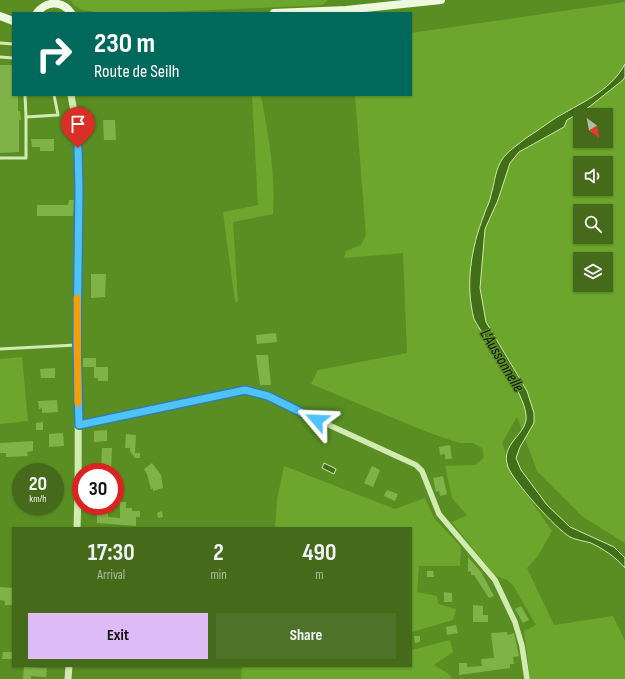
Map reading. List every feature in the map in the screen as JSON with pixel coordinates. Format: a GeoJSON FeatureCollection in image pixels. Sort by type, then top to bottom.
{"type":"FeatureCollection","features":[{"type":"Feature","properties":{"kind":"main road"},"geometry":{"type":"LineString","coordinates":[[298,12],[346,10],[441,0]]}},
{"type":"Feature","properties":{"kind":"main road"},"geometry":{"type":"LineString","coordinates":[[37,12],[47,2],[58,2],[70,12]]}},
{"type":"Feature","properties":{"kind":"main road"},"geometry":{"type":"LineString","coordinates":[[2,16],[12,15]]}},
{"type":"Feature","properties":{"kind":"main road"},"geometry":{"type":"LineString","coordinates":[[2,16],[12,21]]}},
{"type":"Feature","properties":{"kind":"street"},"geometry":{"type":"LineString","coordinates":[[71,96],[76,121],[79,189],[77,345],[79,425],[77,527]]}},
{"type":"Feature","properties":{"kind":"street"},"geometry":{"type":"LineString","coordinates":[[79,425],[245,390],[268,396],[416,464],[422,471],[439,514],[495,580],[515,622],[522,646],[527,679]]}},
{"type":"Feature","properties":{"kind":"street"},"geometry":{"type":"LineString","coordinates":[[68,679],[69,667]]}},
{"type":"Feature","properties":{"kind":"lane"},"geometry":{"type":"LineString","coordinates":[[0,43],[12,44]]}},
{"type":"Feature","properties":{"kind":"lane"},"geometry":{"type":"LineString","coordinates":[[0,57],[12,58]]}},
{"type":"Feature","properties":{"kind":"lane"},"geometry":{"type":"LineString","coordinates":[[0,158],[26,158],[25,96]]}},
{"type":"Feature","properties":{"kind":"lane"},"geometry":{"type":"LineString","coordinates":[[26,117],[58,115],[54,96]]}},
{"type":"Feature","properties":{"kind":"lane"},"geometry":{"type":"LineString","coordinates":[[0,349],[77,345]]}},
{"type":"Feature","properties":{"kind":"shaded area"},"geometry":{"type":"Polygon","coordinates":[[[70,0],[328,0],[322,5],[171,12],[94,12],[82,10],[74,5],[70,0]]]}},
{"type":"Feature","properties":{"kind":"shaded area"},"geometry":{"type":"Polygon","coordinates":[[[625,2],[625,543],[583,517],[537,471],[517,417],[502,443],[515,478],[552,531],[538,556],[527,568],[554,625],[613,616],[625,641],[625,679],[530,679],[524,631],[536,625],[513,585],[507,580],[494,575],[452,522],[467,515],[452,498],[445,466],[475,465],[484,458],[482,448],[473,443],[459,443],[427,432],[311,384],[318,370],[407,353],[403,253],[344,258],[346,251],[361,245],[366,235],[355,96],[412,96],[412,33],[625,2]]]}},
{"type":"Feature","properties":{"kind":"shaded area"},"geometry":{"type":"Polygon","coordinates":[[[252,96],[261,96],[264,110],[272,169],[274,199],[273,214],[233,222],[238,302],[235,302],[223,212],[258,205],[252,96]]]}},
{"type":"Feature","properties":{"kind":"shaded area"},"geometry":{"type":"Polygon","coordinates":[[[22,357],[28,421],[0,424],[0,359],[22,357]]]}},
{"type":"Feature","properties":{"kind":"shaded area"},"geometry":{"type":"Polygon","coordinates":[[[284,466],[395,509],[425,498],[434,518],[461,547],[460,566],[419,566],[417,592],[437,596],[438,604],[456,609],[453,620],[412,632],[412,527],[275,527],[277,500],[284,466]]]}},
{"type":"Feature","properties":{"kind":"shaded area"},"geometry":{"type":"Polygon","coordinates":[[[450,640],[453,652],[434,665],[449,674],[452,679],[241,679],[242,667],[412,667],[412,650],[450,640]]]}},
{"type":"Feature","properties":{"kind":"water"},"geometry":{"type":"Polygon","coordinates":[[[625,64],[625,77],[623,80],[587,108],[573,108],[594,96],[619,74],[625,64]]]}},
{"type":"Feature","properties":{"kind":"water","name":"L'Aussonnelle"},"geometry":{"type":"Polygon","coordinates":[[[573,108],[573,116],[567,120],[564,127],[519,152],[510,163],[498,200],[485,229],[480,288],[486,322],[527,391],[534,413],[534,423],[520,447],[516,458],[521,470],[547,505],[570,527],[614,547],[625,558],[625,568],[614,557],[600,548],[591,543],[570,537],[555,525],[527,494],[512,474],[506,459],[507,451],[526,422],[524,405],[512,380],[474,319],[471,306],[470,280],[473,253],[479,228],[490,200],[500,162],[511,150],[526,138],[573,108]]]}},
{"type":"Feature","properties":{"kind":"water"},"geometry":{"type":"Polygon","coordinates":[[[324,463],[336,469],[334,474],[322,468],[324,463]]]}},
{"type":"Feature","properties":{"kind":"building"},"geometry":{"type":"Polygon","coordinates":[[[0,65],[12,65],[12,96],[18,96],[18,111],[20,111],[21,120],[19,120],[19,152],[0,153],[0,65]]]}},
{"type":"Feature","properties":{"kind":"building"},"geometry":{"type":"Polygon","coordinates":[[[103,120],[115,120],[116,140],[104,140],[103,120]]]}},
{"type":"Feature","properties":{"kind":"building"},"geometry":{"type":"Polygon","coordinates":[[[31,139],[54,139],[54,151],[40,151],[40,147],[32,147],[31,139]]]}},
{"type":"Feature","properties":{"kind":"building"},"geometry":{"type":"Polygon","coordinates":[[[69,200],[74,200],[73,216],[37,216],[37,205],[68,205],[69,200]]]}},
{"type":"Feature","properties":{"kind":"building"},"geometry":{"type":"Polygon","coordinates":[[[91,274],[106,274],[105,297],[91,298],[91,274]]]}},
{"type":"Feature","properties":{"kind":"building"},"geometry":{"type":"Polygon","coordinates":[[[276,333],[277,342],[257,344],[256,335],[276,333]]]}},
{"type":"Feature","properties":{"kind":"building"},"geometry":{"type":"Polygon","coordinates":[[[256,355],[268,355],[271,385],[260,385],[256,355]]]}},
{"type":"Feature","properties":{"kind":"building"},"geometry":{"type":"Polygon","coordinates":[[[83,358],[96,358],[96,367],[108,367],[108,381],[98,381],[98,378],[94,378],[94,367],[83,367],[83,358]]]}},
{"type":"Feature","properties":{"kind":"building"},"geometry":{"type":"Polygon","coordinates":[[[55,368],[55,378],[41,378],[40,369],[55,368]]]}},
{"type":"Feature","properties":{"kind":"building"},"geometry":{"type":"Polygon","coordinates":[[[57,400],[58,412],[42,413],[42,408],[39,409],[38,401],[57,400]]]}},
{"type":"Feature","properties":{"kind":"building"},"geometry":{"type":"Polygon","coordinates":[[[43,422],[43,430],[36,430],[36,423],[43,422]]]}},
{"type":"Feature","properties":{"kind":"building"},"geometry":{"type":"Polygon","coordinates":[[[107,430],[107,441],[94,442],[94,431],[107,430]]]}},
{"type":"Feature","properties":{"kind":"building"},"geometry":{"type":"Polygon","coordinates":[[[63,433],[64,446],[49,447],[49,434],[63,433]]]}},
{"type":"Feature","properties":{"kind":"building"},"geometry":{"type":"Polygon","coordinates":[[[126,434],[136,435],[135,453],[140,453],[140,458],[135,458],[130,451],[130,448],[125,448],[126,434]]]}},
{"type":"Feature","properties":{"kind":"building"},"geometry":{"type":"Polygon","coordinates":[[[33,441],[33,451],[27,452],[28,456],[6,457],[6,453],[0,453],[0,443],[33,441]]]}},
{"type":"Feature","properties":{"kind":"building"},"geometry":{"type":"Polygon","coordinates":[[[450,445],[452,459],[445,459],[445,454],[440,455],[439,447],[450,445]]]}},
{"type":"Feature","properties":{"kind":"building"},"geometry":{"type":"Polygon","coordinates":[[[102,448],[112,448],[111,463],[101,463],[102,448]]]}},
{"type":"Feature","properties":{"kind":"building"},"geometry":{"type":"Polygon","coordinates":[[[152,463],[161,475],[163,488],[153,491],[144,469],[152,463]]]}},
{"type":"Feature","properties":{"kind":"building"},"geometry":{"type":"Polygon","coordinates":[[[372,466],[380,470],[373,487],[364,483],[372,466]]]}},
{"type":"Feature","properties":{"kind":"building"},"geometry":{"type":"Polygon","coordinates":[[[443,476],[447,494],[440,496],[439,491],[436,492],[433,478],[443,476]]]}},
{"type":"Feature","properties":{"kind":"building"},"geometry":{"type":"Polygon","coordinates":[[[387,490],[398,494],[395,501],[384,496],[387,490]]]}},
{"type":"Feature","properties":{"kind":"building"},"geometry":{"type":"Polygon","coordinates":[[[124,502],[126,502],[126,508],[132,508],[132,511],[140,511],[140,517],[136,517],[136,526],[97,523],[97,515],[108,515],[108,517],[120,518],[120,515],[124,515],[124,502]]]}},
{"type":"Feature","properties":{"kind":"building"},"geometry":{"type":"Polygon","coordinates":[[[162,511],[163,517],[158,518],[157,513],[162,511]]]}},
{"type":"Feature","properties":{"kind":"building"},"geometry":{"type":"Polygon","coordinates":[[[468,557],[481,572],[494,596],[489,598],[474,575],[471,575],[471,571],[468,572],[468,557]]]}},
{"type":"Feature","properties":{"kind":"building"},"geometry":{"type":"Polygon","coordinates":[[[427,571],[433,571],[434,577],[427,577],[427,571]]]}},
{"type":"Feature","properties":{"kind":"building"},"geometry":{"type":"Polygon","coordinates":[[[0,587],[12,588],[12,605],[5,605],[5,601],[0,600],[0,587]]]}},
{"type":"Feature","properties":{"kind":"building"},"geometry":{"type":"Polygon","coordinates":[[[444,592],[452,593],[452,602],[444,602],[444,592]]]}},
{"type":"Feature","properties":{"kind":"building"},"geometry":{"type":"Polygon","coordinates":[[[473,605],[483,606],[483,615],[488,615],[488,622],[473,622],[473,605]]]}},
{"type":"Feature","properties":{"kind":"building"},"geometry":{"type":"Polygon","coordinates":[[[521,606],[529,620],[523,623],[515,609],[521,606]]]}},
{"type":"Feature","properties":{"kind":"building"},"geometry":{"type":"Polygon","coordinates":[[[456,625],[458,633],[447,635],[446,627],[456,625]]]}},
{"type":"Feature","properties":{"kind":"building"},"geometry":{"type":"Polygon","coordinates":[[[507,632],[508,635],[514,633],[519,656],[513,657],[514,664],[510,664],[510,668],[459,675],[459,663],[467,663],[467,667],[482,666],[481,659],[494,658],[491,633],[507,632]]]}},
{"type":"Feature","properties":{"kind":"building"},"geometry":{"type":"Polygon","coordinates":[[[414,636],[420,636],[420,642],[415,643],[414,636]]]}},
{"type":"Feature","properties":{"kind":"building"},"geometry":{"type":"Polygon","coordinates":[[[3,652],[12,652],[12,659],[2,659],[3,652]]]}},
{"type":"Feature","properties":{"kind":"building"},"geometry":{"type":"Polygon","coordinates":[[[24,667],[47,668],[46,677],[31,676],[31,679],[23,679],[24,667]]]}},
{"type":"Feature","properties":{"kind":"slow traffic"},"geometry":{"type":"LineString","coordinates":[[77,298],[78,403]]}},
{"type":"Feature","properties":{"kind":"route"},"geometry":{"type":"LineString","coordinates":[[78,148],[79,189],[77,345],[79,425],[245,390],[268,396],[317,420]]}}]}
